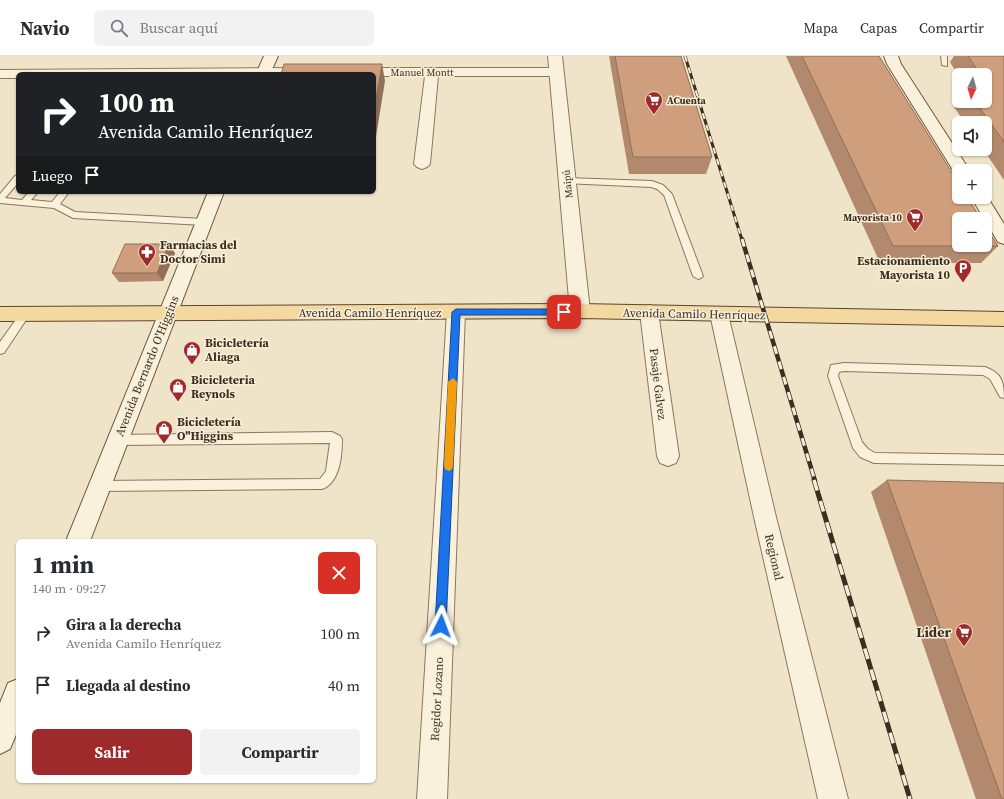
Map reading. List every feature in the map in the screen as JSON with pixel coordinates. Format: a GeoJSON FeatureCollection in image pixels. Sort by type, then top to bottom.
{"type":"FeatureCollection","features":[{"type":"Feature","properties":{"kind":"main road"},"geometry":{"type":"LineString","coordinates":[[264,72],[271,56]]}},
{"type":"Feature","properties":{"kind":"main road"},"geometry":{"type":"LineString","coordinates":[[891,56],[894,64],[958,164]]}},
{"type":"Feature","properties":{"kind":"main road","name":"Maipú"},"geometry":{"type":"LineString","coordinates":[[556,64],[580,312]]}},
{"type":"Feature","properties":{"kind":"main road","name":"Avenida Bernardo O'Higgins"},"geometry":{"type":"LineString","coordinates":[[79,539],[215,194]]}},
{"type":"Feature","properties":{"kind":"main road"},"geometry":{"type":"LineString","coordinates":[[983,204],[1004,238]]}},
{"type":"Feature","properties":{"kind":"main road","name":"Avenida Camilo Henríquez"},"geometry":{"type":"LineString","coordinates":[[0,314],[649,312],[1004,319]]}},
{"type":"Feature","properties":{"kind":"main road"},"geometry":{"type":"LineString","coordinates":[[0,739],[16,698]]}},
{"type":"Feature","properties":{"kind":"street","name":"Manuel Montt"},"geometry":{"type":"LineString","coordinates":[[341,72],[432,72],[556,64]]}},
{"type":"Feature","properties":{"kind":"street"},"geometry":{"type":"LineString","coordinates":[[422,164],[432,72]]}},
{"type":"Feature","properties":{"kind":"street"},"geometry":{"type":"LineString","coordinates":[[0,74],[16,74]]}},
{"type":"Feature","properties":{"kind":"street","name":"Regidor Lozano"},"geometry":{"type":"LineString","coordinates":[[432,799],[456,312]]}},
{"type":"Feature","properties":{"kind":"street","name":"Pasaje Galvez"},"geometry":{"type":"LineString","coordinates":[[649,312],[668,456]]}},
{"type":"Feature","properties":{"kind":"street","name":"Regional"},"geometry":{"type":"LineString","coordinates":[[719,314],[765,517],[833,799]]}},
{"type":"Feature","properties":{"kind":"lane"},"geometry":{"type":"LineString","coordinates":[[944,56],[945,65]]}},
{"type":"Feature","properties":{"kind":"lane"},"geometry":{"type":"LineString","coordinates":[[16,180],[0,199],[2,201],[54,205],[61,207],[73,215],[204,222]]}},
{"type":"Feature","properties":{"kind":"lane"},"geometry":{"type":"LineString","coordinates":[[567,180],[652,184],[660,187],[668,194],[698,276]]}},
{"type":"Feature","properties":{"kind":"lane"},"geometry":{"type":"LineString","coordinates":[[24,203],[32,194]]}},
{"type":"Feature","properties":{"kind":"lane"},"geometry":{"type":"LineString","coordinates":[[54,205],[62,194]]}},
{"type":"Feature","properties":{"kind":"lane"},"geometry":{"type":"LineString","coordinates":[[0,350],[25,314]]}},
{"type":"Feature","properties":{"kind":"lane"},"geometry":{"type":"LineString","coordinates":[[1004,394],[994,376],[985,371],[844,367],[835,368],[833,376],[857,445],[864,453],[874,458],[1004,460]]}},
{"type":"Feature","properties":{"kind":"lane"},"geometry":{"type":"LineString","coordinates":[[100,486],[322,484],[328,481],[331,475],[336,443],[336,439],[332,437],[118,440]]}},
{"type":"Feature","properties":{"kind":"building","name":"ACuenta"},"geometry":{"type":"Polygon","coordinates":[[[615,56],[681,56],[712,157],[633,157],[615,56]]]}},
{"type":"Feature","properties":{"kind":"building"},"geometry":{"type":"Polygon","coordinates":[[[802,56],[879,56],[952,173],[952,204],[971,204],[977,212],[952,212],[952,246],[893,246],[802,56]]]}},
{"type":"Feature","properties":{"kind":"building"},"geometry":{"type":"Polygon","coordinates":[[[968,56],[1004,56],[1004,142],[992,125],[992,116],[986,116],[980,108],[992,108],[992,68],[976,68],[968,56]]]}},
{"type":"Feature","properties":{"kind":"building"},"geometry":{"type":"Polygon","coordinates":[[[284,64],[382,64],[376,98],[376,72],[282,72],[284,64]]]}},
{"type":"Feature","properties":{"kind":"building"},"geometry":{"type":"Polygon","coordinates":[[[992,237],[998,246],[992,246],[992,237]]]}},
{"type":"Feature","properties":{"kind":"building"},"geometry":{"type":"Polygon","coordinates":[[[125,244],[169,244],[157,273],[112,273],[125,244]]]}},
{"type":"Feature","properties":{"kind":"building","name":"Lider"},"geometry":{"type":"Polygon","coordinates":[[[887,480],[1004,483],[1004,799],[1002,799],[887,480]]]}},
{"type":"Feature","properties":{"kind":"railway"},"geometry":{"type":"LineString","coordinates":[[685,56],[742,240]]}},
{"type":"Feature","properties":{"kind":"railway"},"geometry":{"type":"LineString","coordinates":[[742,239],[815,481]]}},
{"type":"Feature","properties":{"kind":"railway"},"geometry":{"type":"LineString","coordinates":[[814,480],[910,799]]}},
{"type":"Feature","properties":{"kind":"slow traffic"},"geometry":{"type":"LineString","coordinates":[[449,466],[453,382]]}},
{"type":"Feature","properties":{"kind":"place","name":"ACuenta"},"geometry":{"type":"Point","coordinates":[654,115]}},
{"type":"Feature","properties":{"kind":"place","name":"Mayorista 10"},"geometry":{"type":"Point","coordinates":[915,232]}},
{"type":"Feature","properties":{"kind":"place","name":"Farmacias del Doctor Simi"},"geometry":{"type":"Point","coordinates":[147,267]}},
{"type":"Feature","properties":{"kind":"place","name":"Estacionamiento Mayorista 10"},"geometry":{"type":"Point","coordinates":[963,283]}},
{"type":"Feature","properties":{"kind":"place","name":"Bicicletería Aliaga"},"geometry":{"type":"Point","coordinates":[192,365]}},
{"type":"Feature","properties":{"kind":"place","name":"Bicicleteria Reynols"},"geometry":{"type":"Point","coordinates":[178,402]}},
{"type":"Feature","properties":{"kind":"place","name":"Bicicletería O\"Higgins"},"geometry":{"type":"Point","coordinates":[164,444]}},
{"type":"Feature","properties":{"kind":"place","name":"Lider"},"geometry":{"type":"Point","coordinates":[964,647]}},
{"type":"Feature","properties":{"kind":"route"},"geometry":{"type":"LineString","coordinates":[[441,626],[456,312],[564,312]]}}]}
